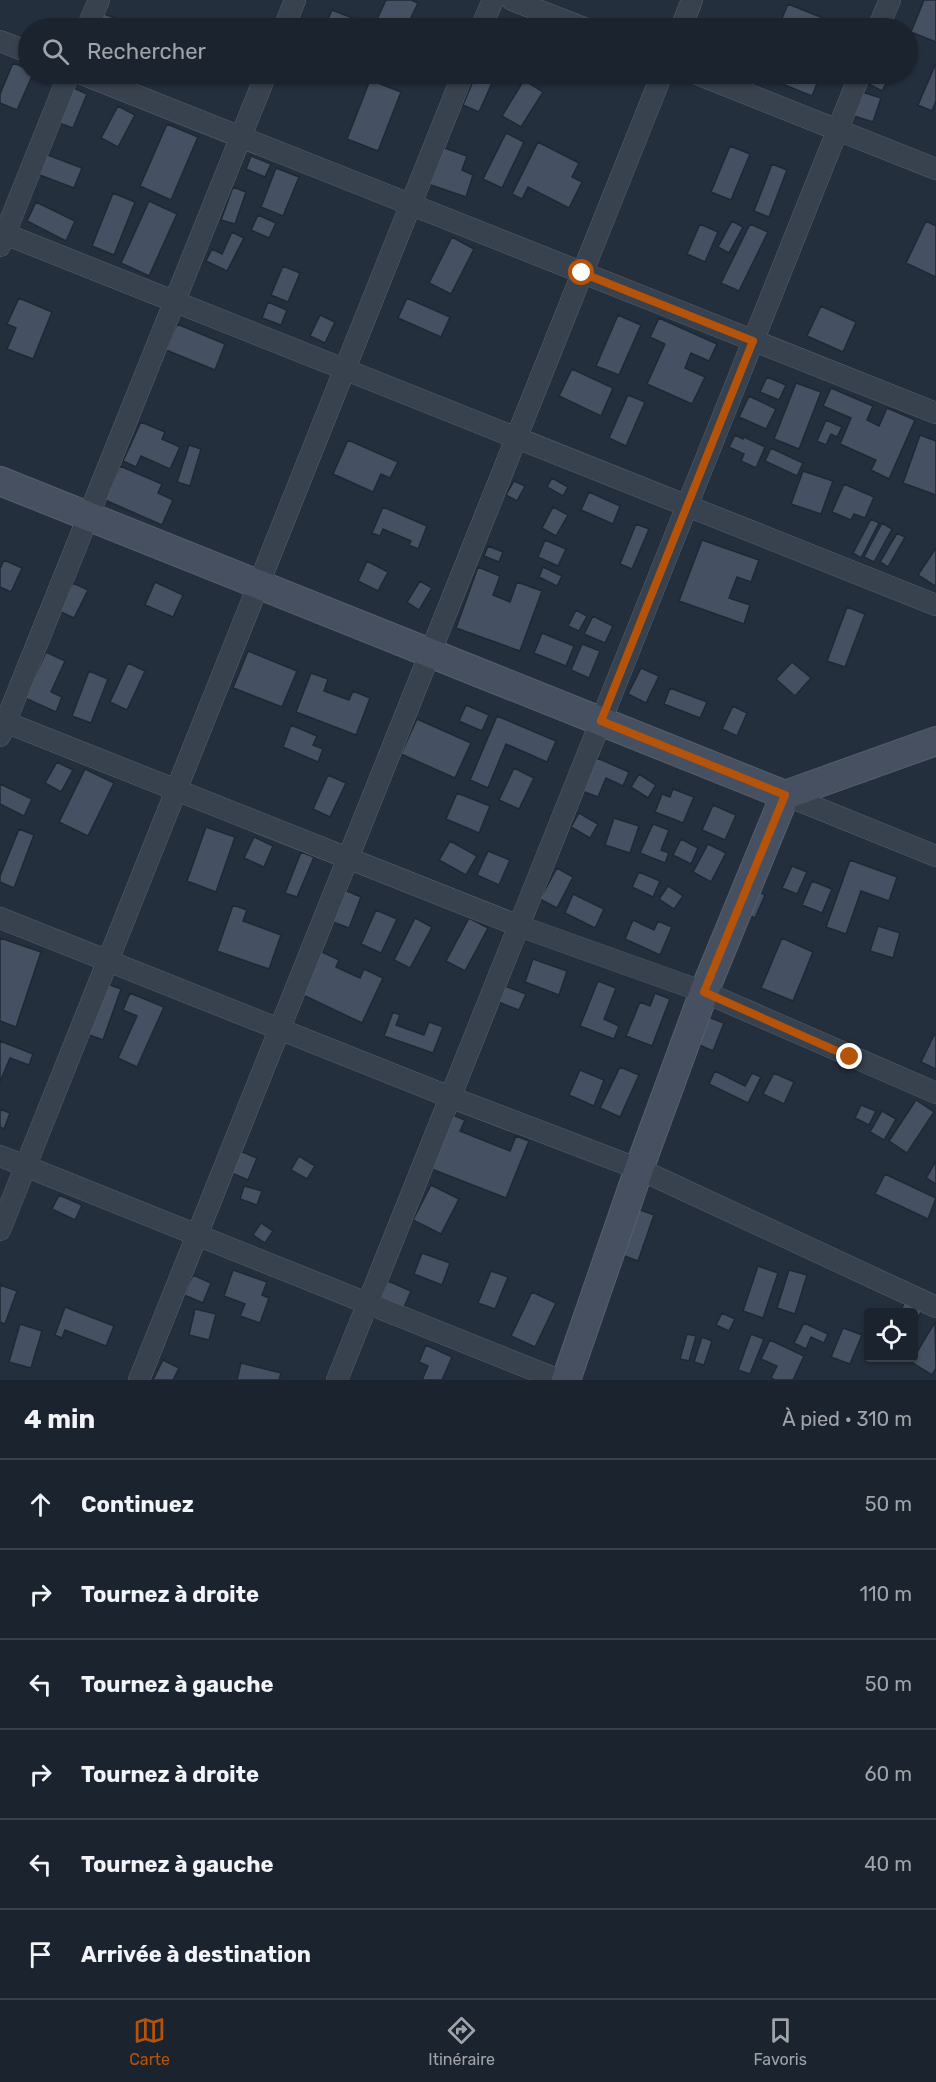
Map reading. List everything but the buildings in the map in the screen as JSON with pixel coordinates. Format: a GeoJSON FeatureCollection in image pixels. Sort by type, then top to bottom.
{"type":"FeatureCollection","features":[{"type":"Feature","properties":{"kind":"main road"},"geometry":{"type":"LineString","coordinates":[[0,481],[785,795],[936,741]]}},
{"type":"Feature","properties":{"kind":"main road"},"geometry":{"type":"LineString","coordinates":[[566,1380],[639,1169],[704,992],[785,795]]}},
{"type":"Feature","properties":{"kind":"street"},"geometry":{"type":"LineString","coordinates":[[91,18],[99,0]]}},
{"type":"Feature","properties":{"kind":"street"},"geometry":{"type":"LineString","coordinates":[[288,18],[295,0]]}},
{"type":"Feature","properties":{"kind":"street"},"geometry":{"type":"LineString","coordinates":[[485,18],[493,0]]}},
{"type":"Feature","properties":{"kind":"street"},"geometry":{"type":"LineString","coordinates":[[512,0],[558,18]]}},
{"type":"Feature","properties":{"kind":"street"},"geometry":{"type":"LineString","coordinates":[[685,18],[692,0]]}},
{"type":"Feature","properties":{"kind":"street"},"geometry":{"type":"LineString","coordinates":[[882,18],[890,0]]}},
{"type":"Feature","properties":{"kind":"street"},"geometry":{"type":"LineString","coordinates":[[0,41],[18,48]]}},
{"type":"Feature","properties":{"kind":"street"},"geometry":{"type":"LineString","coordinates":[[65,84],[2,238],[174,301],[936,605]]}},
{"type":"Feature","properties":{"kind":"street"},"geometry":{"type":"LineString","coordinates":[[107,84],[936,413]]}},
{"type":"Feature","properties":{"kind":"street"},"geometry":{"type":"LineString","coordinates":[[262,84],[2,726],[176,790],[519,926],[704,992],[936,1093]]}},
{"type":"Feature","properties":{"kind":"street"},"geometry":{"type":"LineString","coordinates":[[0,1230],[459,84]]}},
{"type":"Feature","properties":{"kind":"street"},"geometry":{"type":"LineString","coordinates":[[139,1380],[658,84]]}},
{"type":"Feature","properties":{"kind":"street"},"geometry":{"type":"LineString","coordinates":[[723,84],[936,169]]}},
{"type":"Feature","properties":{"kind":"street"},"geometry":{"type":"LineString","coordinates":[[337,1380],[856,84]]}},
{"type":"Feature","properties":{"kind":"street"},"geometry":{"type":"LineString","coordinates":[[785,795],[936,856]]}},
{"type":"Feature","properties":{"kind":"street"},"geometry":{"type":"LineString","coordinates":[[0,918],[450,1097],[639,1169],[936,1307]]}},
{"type":"Feature","properties":{"kind":"street"},"geometry":{"type":"LineString","coordinates":[[0,1156],[559,1380]]}},
{"type":"Feature","properties":{"kind":"route"},"geometry":{"type":"LineString","coordinates":[[582,273],[753,341],[601,721],[785,795],[704,992],[850,1057]]}}]}
